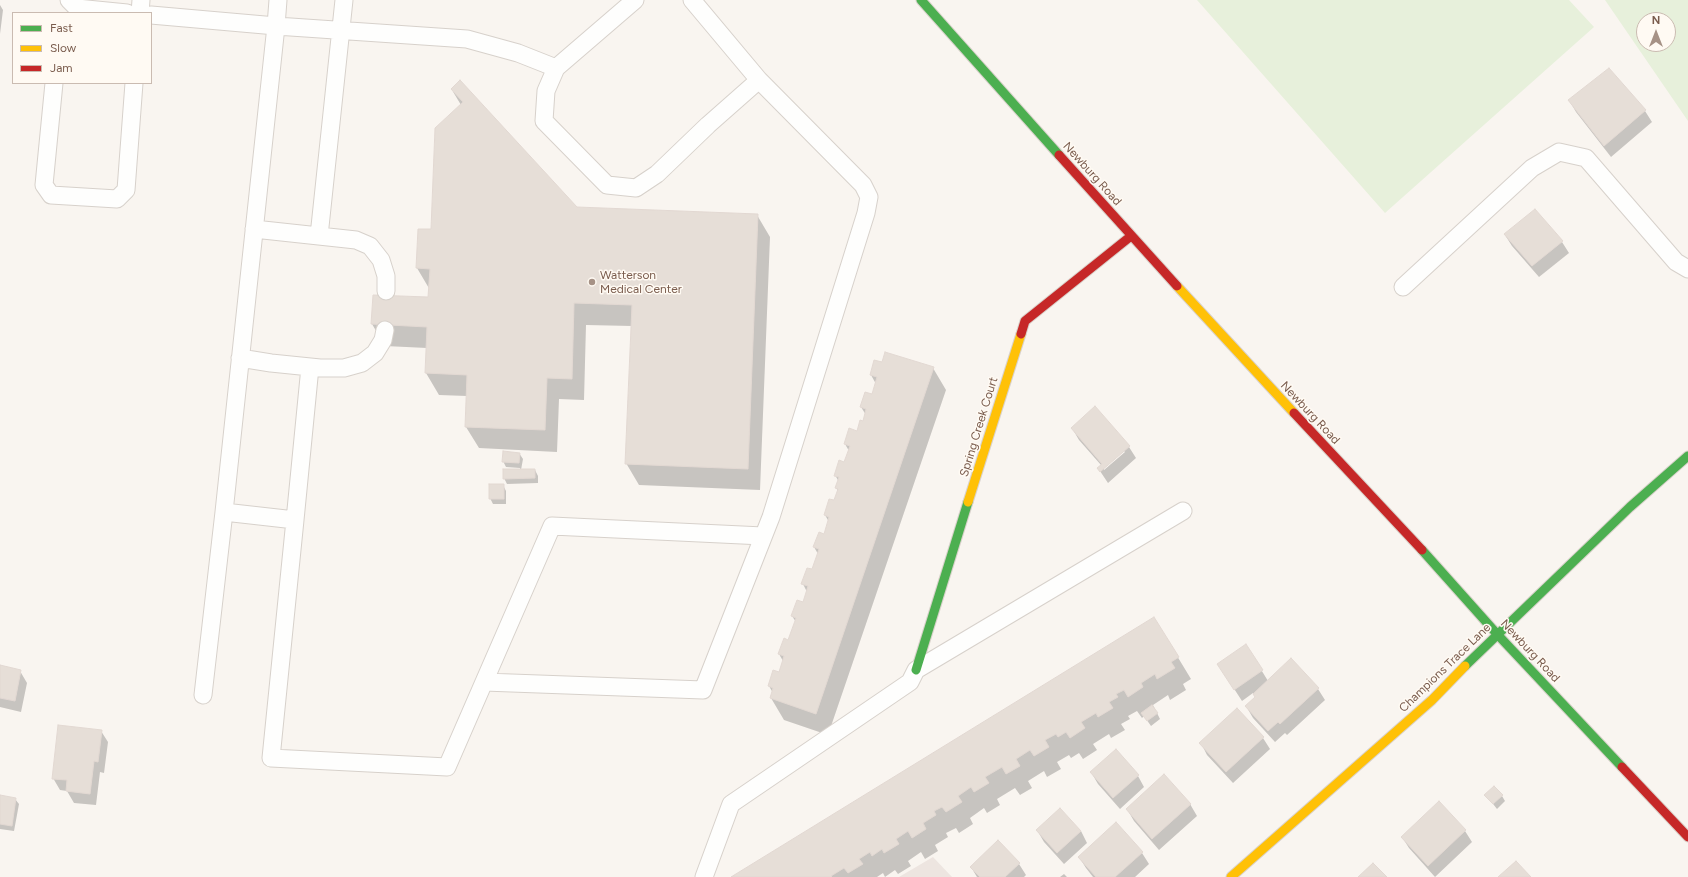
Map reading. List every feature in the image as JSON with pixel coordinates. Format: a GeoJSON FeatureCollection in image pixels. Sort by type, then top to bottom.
{"type":"FeatureCollection","features":[{"type":"Feature","properties":{"kind":"main road","name":"Newburg Road"},"geometry":{"type":"LineString","coordinates":[[921,0],[1132,236],[1322,444],[1450,580],[1497,634],[1688,837]]}},
{"type":"Feature","properties":{"kind":"main road","name":"Spring Creek Court"},"geometry":{"type":"LineString","coordinates":[[916,670],[1025,321],[1132,236]]}},
{"type":"Feature","properties":{"kind":"main road","name":"Champions Trace Lane"},"geometry":{"type":"LineString","coordinates":[[1231,877],[1432,700],[1497,634],[1591,546],[1630,506],[1688,456]]}},
{"type":"Feature","properties":{"kind":"lane"},"geometry":{"type":"LineString","coordinates":[[140,12],[141,0]]}},
{"type":"Feature","properties":{"kind":"lane"},"geometry":{"type":"LineString","coordinates":[[203,695],[224,512],[278,0]]}},
{"type":"Feature","properties":{"kind":"lane"},"geometry":{"type":"LineString","coordinates":[[319,236],[344,0]]}},
{"type":"Feature","properties":{"kind":"lane"},"geometry":{"type":"LineString","coordinates":[[635,0],[556,68],[546,91],[544,121],[607,185],[636,188],[657,174],[708,125],[759,80]]}},
{"type":"Feature","properties":{"kind":"lane"},"geometry":{"type":"LineString","coordinates":[[484,682],[703,690],[771,516],[866,213],[869,197],[859,180],[759,80],[692,0]]}},
{"type":"Feature","properties":{"kind":"lane"},"geometry":{"type":"LineString","coordinates":[[68,5],[78,8],[117,12]]}},
{"type":"Feature","properties":{"kind":"lane"},"geometry":{"type":"LineString","coordinates":[[152,15],[276,26],[467,39],[518,53],[556,68]]}},
{"type":"Feature","properties":{"kind":"lane"},"geometry":{"type":"LineString","coordinates":[[54,84],[44,185],[51,195],[117,199],[126,190],[134,84]]}},
{"type":"Feature","properties":{"kind":"lane"},"geometry":{"type":"LineString","coordinates":[[1403,287],[1532,168],[1559,152],[1586,158],[1676,262],[1688,269]]}},
{"type":"Feature","properties":{"kind":"lane"},"geometry":{"type":"LineString","coordinates":[[254,229],[356,240],[370,246],[381,260],[386,276],[386,291]]}},
{"type":"Feature","properties":{"kind":"lane"},"geometry":{"type":"LineString","coordinates":[[240,358],[271,364],[344,368],[362,364],[375,353],[383,340],[385,330]]}},
{"type":"Feature","properties":{"kind":"lane"},"geometry":{"type":"LineString","coordinates":[[310,367],[271,758],[447,767],[552,526],[763,536]]}},
{"type":"Feature","properties":{"kind":"lane"},"geometry":{"type":"LineString","coordinates":[[704,877],[731,804],[910,682],[916,670],[1183,510]]}},
{"type":"Feature","properties":{"kind":"lane"},"geometry":{"type":"LineString","coordinates":[[224,512],[295,520]]}},
{"type":"Feature","properties":{"kind":"shaded area"},"geometry":{"type":"Polygon","coordinates":[[[933,857],[952,877],[899,877],[933,857]]]}},
{"type":"Feature","properties":{"kind":"green space"},"geometry":{"type":"Polygon","coordinates":[[[1197,0],[1569,0],[1594,27],[1385,213],[1197,0]]]}},
{"type":"Feature","properties":{"kind":"green space"},"geometry":{"type":"Polygon","coordinates":[[[1605,0],[1688,0],[1688,121],[1641,52],[1676,52],[1676,12],[1636,12],[1636,45],[1605,0]]]}},
{"type":"Feature","properties":{"kind":"building"},"geometry":{"type":"Polygon","coordinates":[[[1609,68],[1646,110],[1604,146],[1568,100],[1609,68]]]}},
{"type":"Feature","properties":{"kind":"building","name":"Watterson Medical Center"},"geometry":{"type":"Polygon","coordinates":[[[460,80],[577,207],[758,214],[748,469],[625,464],[632,305],[574,303],[572,379],[547,378],[545,430],[465,427],[467,375],[425,373],[427,327],[371,324],[373,295],[428,297],[430,269],[416,268],[418,229],[431,229],[435,128],[463,102],[451,89],[460,80]]]}},
{"type":"Feature","properties":{"kind":"building"},"geometry":{"type":"Polygon","coordinates":[[[1535,209],[1563,241],[1532,266],[1504,234],[1535,209]]]}},
{"type":"Feature","properties":{"kind":"building"},"geometry":{"type":"Polygon","coordinates":[[[885,352],[934,367],[816,714],[770,698],[773,688],[768,686],[773,670],[779,672],[784,656],[778,654],[784,638],[788,640],[796,618],[791,616],[797,600],[803,602],[808,586],[801,584],[807,568],[812,569],[819,549],[813,547],[819,532],[824,534],[829,517],[824,515],[829,499],[834,500],[838,489],[835,488],[839,477],[834,476],[839,460],[844,462],[850,446],[844,444],[849,428],[857,431],[860,420],[863,421],[866,409],[860,407],[865,392],[872,394],[877,377],[870,375],[874,360],[882,362],[885,352]]]}},
{"type":"Feature","properties":{"kind":"building"},"geometry":{"type":"Polygon","coordinates":[[[1095,406],[1130,446],[1100,472],[1097,468],[1102,464],[1071,428],[1095,406]]]}},
{"type":"Feature","properties":{"kind":"building"},"geometry":{"type":"Polygon","coordinates":[[[503,451],[520,453],[519,463],[502,462],[503,451]]]}},
{"type":"Feature","properties":{"kind":"building"},"geometry":{"type":"Polygon","coordinates":[[[503,469],[535,469],[535,478],[503,479],[503,469]]]}},
{"type":"Feature","properties":{"kind":"building"},"geometry":{"type":"Polygon","coordinates":[[[489,484],[504,484],[504,499],[489,499],[489,484]]]}},
{"type":"Feature","properties":{"kind":"building"},"geometry":{"type":"Polygon","coordinates":[[[1154,617],[1179,657],[1171,662],[1175,668],[1157,679],[1155,674],[1141,683],[1143,687],[1128,697],[1124,690],[1116,694],[1118,697],[1109,702],[1113,708],[1098,717],[1096,713],[1081,722],[1085,728],[1070,738],[1066,732],[1058,737],[1056,734],[1045,740],[1049,747],[1034,756],[1030,750],[1016,759],[1020,766],[1006,774],[1002,767],[985,777],[989,783],[974,792],[971,787],[958,796],[962,802],[946,812],[942,807],[934,811],[936,815],[923,823],[926,829],[912,838],[908,831],[896,839],[899,844],[884,853],[882,849],[872,856],[870,852],[859,859],[863,864],[848,873],[844,868],[831,876],[832,877],[731,877],[1154,617]]]}},
{"type":"Feature","properties":{"kind":"building"},"geometry":{"type":"Polygon","coordinates":[[[1246,644],[1263,670],[1234,690],[1217,664],[1246,644]]]}},
{"type":"Feature","properties":{"kind":"building"},"geometry":{"type":"Polygon","coordinates":[[[1291,658],[1319,688],[1280,724],[1278,722],[1268,731],[1245,706],[1255,697],[1253,694],[1291,658]]]}},
{"type":"Feature","properties":{"kind":"building"},"geometry":{"type":"Polygon","coordinates":[[[0,665],[21,670],[15,701],[0,698],[0,665]]]}},
{"type":"Feature","properties":{"kind":"building"},"geometry":{"type":"Polygon","coordinates":[[[1152,705],[1158,713],[1147,721],[1141,713],[1152,705]]]}},
{"type":"Feature","properties":{"kind":"building"},"geometry":{"type":"Polygon","coordinates":[[[1237,708],[1264,737],[1226,772],[1199,743],[1237,708]]]}},
{"type":"Feature","properties":{"kind":"building"},"geometry":{"type":"Polygon","coordinates":[[[58,725],[102,730],[98,762],[94,761],[90,794],[66,791],[67,780],[52,779],[58,725]]]}},
{"type":"Feature","properties":{"kind":"building"},"geometry":{"type":"Polygon","coordinates":[[[1116,749],[1139,775],[1113,798],[1090,772],[1116,749]]]}},
{"type":"Feature","properties":{"kind":"building"},"geometry":{"type":"Polygon","coordinates":[[[1164,774],[1191,804],[1152,839],[1126,809],[1164,774]]]}},
{"type":"Feature","properties":{"kind":"building"},"geometry":{"type":"Polygon","coordinates":[[[1494,786],[1503,795],[1493,804],[1484,795],[1494,786]]]}},
{"type":"Feature","properties":{"kind":"building"},"geometry":{"type":"Polygon","coordinates":[[[0,795],[16,798],[12,826],[0,824],[0,795]]]}},
{"type":"Feature","properties":{"kind":"building"},"geometry":{"type":"Polygon","coordinates":[[[1439,801],[1466,830],[1428,866],[1401,837],[1439,801]]]}},
{"type":"Feature","properties":{"kind":"building"},"geometry":{"type":"Polygon","coordinates":[[[1060,808],[1081,831],[1057,853],[1036,830],[1060,808]]]}},
{"type":"Feature","properties":{"kind":"building"},"geometry":{"type":"Polygon","coordinates":[[[1116,822],[1143,852],[1115,877],[1096,877],[1078,857],[1116,822]]]}},
{"type":"Feature","properties":{"kind":"building"},"geometry":{"type":"Polygon","coordinates":[[[998,840],[1020,863],[1005,877],[980,877],[970,867],[998,840]]]}},
{"type":"Feature","properties":{"kind":"building"},"geometry":{"type":"Polygon","coordinates":[[[1516,861],[1531,877],[1498,877],[1516,861]]]}},
{"type":"Feature","properties":{"kind":"building"},"geometry":{"type":"Polygon","coordinates":[[[1373,863],[1387,877],[1358,877],[1373,863]]]}},
{"type":"Feature","properties":{"kind":"traffic: fast"},"geometry":{"type":"LineString","coordinates":[[921,0],[1059,155]]}},
{"type":"Feature","properties":{"kind":"traffic: fast"},"geometry":{"type":"LineString","coordinates":[[1465,666],[1630,507],[1688,456]]}},
{"type":"Feature","properties":{"kind":"traffic: fast"},"geometry":{"type":"LineString","coordinates":[[916,670],[968,502]]}},
{"type":"Feature","properties":{"kind":"traffic: fast"},"geometry":{"type":"LineString","coordinates":[[1422,550],[1497,634],[1622,767]]}},
{"type":"Feature","properties":{"kind":"traffic: slow"},"geometry":{"type":"LineString","coordinates":[[1177,286],[1294,413]]}},
{"type":"Feature","properties":{"kind":"traffic: slow"},"geometry":{"type":"LineString","coordinates":[[968,502],[1021,334]]}},
{"type":"Feature","properties":{"kind":"traffic: slow"},"geometry":{"type":"LineString","coordinates":[[1231,877],[1432,700],[1465,666]]}},
{"type":"Feature","properties":{"kind":"traffic: jam"},"geometry":{"type":"LineString","coordinates":[[1059,155],[1177,286]]}},
{"type":"Feature","properties":{"kind":"traffic: jam"},"geometry":{"type":"LineString","coordinates":[[1021,334],[1025,321],[1131,236]]}},
{"type":"Feature","properties":{"kind":"traffic: jam"},"geometry":{"type":"LineString","coordinates":[[1294,413],[1422,550]]}},
{"type":"Feature","properties":{"kind":"traffic: jam"},"geometry":{"type":"LineString","coordinates":[[1622,767],[1688,837]]}},
{"type":"Feature","properties":{"kind":"place","name":"Watterson Medical Center"},"geometry":{"type":"Point","coordinates":[592,282]}}]}
